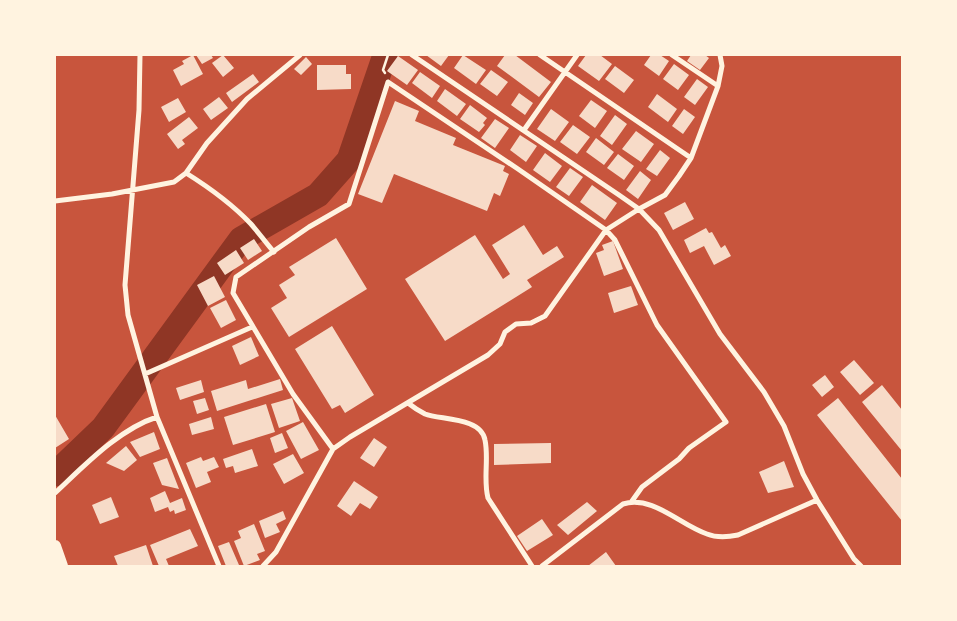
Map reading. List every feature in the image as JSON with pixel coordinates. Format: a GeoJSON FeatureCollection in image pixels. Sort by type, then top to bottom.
{"type":"FeatureCollection","features":[{"type":"Feature","properties":{"kind":"highway"},"geometry":{"type":"LineString","coordinates":[[55,546],[62,566]]}},
{"type":"Feature","properties":{"kind":"street"},"geometry":{"type":"LineString","coordinates":[[140,55],[139,110],[125,285],[128,315],[157,418],[219,566]]}},
{"type":"Feature","properties":{"kind":"street"},"geometry":{"type":"LineString","coordinates":[[55,202],[174,182],[186,173],[207,143],[247,98],[300,55]]}},
{"type":"Feature","properties":{"kind":"street"},"geometry":{"type":"LineString","coordinates":[[412,55],[639,209],[659,230],[720,334],[769,401],[784,426],[803,474],[817,500],[854,559],[861,566]]}},
{"type":"Feature","properties":{"kind":"street"},"geometry":{"type":"LineString","coordinates":[[540,55],[691,158]]}},
{"type":"Feature","properties":{"kind":"street"},"geometry":{"type":"LineString","coordinates":[[524,130],[577,55]]}},
{"type":"Feature","properties":{"kind":"street"},"geometry":{"type":"LineString","coordinates":[[672,55],[718,86]]}},
{"type":"Feature","properties":{"kind":"street"},"geometry":{"type":"LineString","coordinates":[[263,566],[276,552],[333,449],[350,437],[488,356],[500,344],[505,332],[516,324],[531,323],[545,316],[606,230],[665,194],[691,158],[718,86],[722,66],[720,55]]}},
{"type":"Feature","properties":{"kind":"street"},"geometry":{"type":"LineString","coordinates":[[333,449],[293,394],[233,293],[236,277],[309,227],[349,204],[388,82],[606,230],[615,240],[657,325],[726,422],[688,448],[679,459],[642,487],[632,502]]}},
{"type":"Feature","properties":{"kind":"street"},"geometry":{"type":"LineString","coordinates":[[186,173],[232,206],[252,225],[274,252]]}},
{"type":"Feature","properties":{"kind":"street"},"geometry":{"type":"LineString","coordinates":[[145,374],[252,327]]}},
{"type":"Feature","properties":{"kind":"street"},"geometry":{"type":"LineString","coordinates":[[408,403],[425,414],[452,418],[476,427],[485,438],[487,458],[485,486],[488,498],[532,566]]}},
{"type":"Feature","properties":{"kind":"street"},"geometry":{"type":"LineString","coordinates":[[55,493],[120,437],[144,421],[157,418]]}},
{"type":"Feature","properties":{"kind":"street"},"geometry":{"type":"LineString","coordinates":[[542,566],[623,504],[632,502],[649,504],[708,535],[724,537],[738,535],[817,500]]}},
{"type":"Feature","properties":{"kind":"path"},"geometry":{"type":"LineString","coordinates":[[388,55],[384,70],[388,82]]}},
{"type":"Feature","properties":{"kind":"building"},"geometry":{"type":"Polygon","coordinates":[[[193,55],[203,74],[181,86],[173,70],[184,64],[182,61],[193,55]]]}},
{"type":"Feature","properties":{"kind":"building"},"geometry":{"type":"Polygon","coordinates":[[[196,55],[211,55],[213,58],[202,64],[196,55]]]}},
{"type":"Feature","properties":{"kind":"building"},"geometry":{"type":"Polygon","coordinates":[[[223,55],[234,68],[223,77],[212,63],[223,55]]]}},
{"type":"Feature","properties":{"kind":"building"},"geometry":{"type":"Polygon","coordinates":[[[426,55],[449,55],[441,66],[426,55]]]}},
{"type":"Feature","properties":{"kind":"building"},"geometry":{"type":"Polygon","coordinates":[[[463,55],[486,70],[476,84],[454,68],[463,55]]]}},
{"type":"Feature","properties":{"kind":"building"},"geometry":{"type":"Polygon","coordinates":[[[505,55],[515,55],[551,82],[539,97],[497,66],[505,55]]]}},
{"type":"Feature","properties":{"kind":"building"},"geometry":{"type":"Polygon","coordinates":[[[586,55],[600,55],[612,64],[599,81],[578,66],[586,55]]]}},
{"type":"Feature","properties":{"kind":"building"},"geometry":{"type":"Polygon","coordinates":[[[651,55],[660,55],[669,61],[659,76],[644,65],[651,55]]]}},
{"type":"Feature","properties":{"kind":"building"},"geometry":{"type":"Polygon","coordinates":[[[691,55],[705,55],[709,58],[700,70],[687,61],[691,55]]]}},
{"type":"Feature","properties":{"kind":"building"},"geometry":{"type":"Polygon","coordinates":[[[398,56],[418,70],[407,85],[387,71],[398,56]]]}},
{"type":"Feature","properties":{"kind":"building"},"geometry":{"type":"Polygon","coordinates":[[[306,57],[312,64],[301,75],[294,69],[306,57]]]}},
{"type":"Feature","properties":{"kind":"building"},"geometry":{"type":"Polygon","coordinates":[[[674,64],[689,75],[678,90],[663,79],[674,64]]]}},
{"type":"Feature","properties":{"kind":"building"},"geometry":{"type":"Polygon","coordinates":[[[317,65],[346,65],[346,74],[351,74],[351,89],[317,90],[317,65]]]}},
{"type":"Feature","properties":{"kind":"building"},"geometry":{"type":"Polygon","coordinates":[[[615,66],[634,80],[624,93],[605,79],[615,66]]]}},
{"type":"Feature","properties":{"kind":"building"},"geometry":{"type":"Polygon","coordinates":[[[491,70],[508,82],[497,96],[480,84],[491,70]]]}},
{"type":"Feature","properties":{"kind":"building"},"geometry":{"type":"Polygon","coordinates":[[[420,72],[440,86],[432,98],[412,83],[420,72]]]}},
{"type":"Feature","properties":{"kind":"building"},"geometry":{"type":"Polygon","coordinates":[[[253,74],[259,82],[232,102],[226,93],[253,74]]]}},
{"type":"Feature","properties":{"kind":"building"},"geometry":{"type":"Polygon","coordinates":[[[697,79],[708,87],[695,105],[684,97],[697,79]]]}},
{"type":"Feature","properties":{"kind":"building"},"geometry":{"type":"Polygon","coordinates":[[[445,89],[466,104],[457,116],[437,101],[445,89]]]}},
{"type":"Feature","properties":{"kind":"building"},"geometry":{"type":"Polygon","coordinates":[[[519,93],[533,103],[525,115],[511,105],[519,93]]]}},
{"type":"Feature","properties":{"kind":"building"},"geometry":{"type":"Polygon","coordinates":[[[657,94],[677,109],[668,122],[648,107],[657,94]]]}},
{"type":"Feature","properties":{"kind":"building"},"geometry":{"type":"Polygon","coordinates":[[[219,97],[228,108],[211,120],[203,109],[219,97]]]}},
{"type":"Feature","properties":{"kind":"building"},"geometry":{"type":"Polygon","coordinates":[[[178,98],[186,112],[169,122],[161,107],[178,98]]]}},
{"type":"Feature","properties":{"kind":"building"},"geometry":{"type":"Polygon","coordinates":[[[591,100],[607,111],[595,128],[579,116],[591,100]]]}},
{"type":"Feature","properties":{"kind":"building"},"geometry":{"type":"Polygon","coordinates":[[[395,101],[419,111],[415,121],[456,138],[453,145],[505,166],[503,171],[509,174],[500,196],[494,193],[487,211],[394,174],[382,203],[358,194],[395,101]]]}},
{"type":"Feature","properties":{"kind":"building"},"geometry":{"type":"Polygon","coordinates":[[[470,105],[487,118],[483,123],[485,125],[479,132],[460,119],[470,105]]]}},
{"type":"Feature","properties":{"kind":"building"},"geometry":{"type":"Polygon","coordinates":[[[551,109],[569,122],[555,141],[537,129],[551,109]]]}},
{"type":"Feature","properties":{"kind":"building"},"geometry":{"type":"Polygon","coordinates":[[[684,109],[695,117],[683,134],[672,126],[684,109]]]}},
{"type":"Feature","properties":{"kind":"building"},"geometry":{"type":"Polygon","coordinates":[[[615,115],[627,124],[612,145],[600,136],[615,115]]]}},
{"type":"Feature","properties":{"kind":"building"},"geometry":{"type":"Polygon","coordinates":[[[189,117],[198,128],[182,140],[185,144],[178,149],[167,134],[189,117]]]}},
{"type":"Feature","properties":{"kind":"building"},"geometry":{"type":"Polygon","coordinates":[[[495,119],[509,128],[495,148],[481,138],[495,119]]]}},
{"type":"Feature","properties":{"kind":"building"},"geometry":{"type":"Polygon","coordinates":[[[573,125],[590,137],[577,154],[560,142],[573,125]]]}},
{"type":"Feature","properties":{"kind":"building"},"geometry":{"type":"Polygon","coordinates":[[[636,131],[654,144],[641,162],[622,149],[636,131]]]}},
{"type":"Feature","properties":{"kind":"building"},"geometry":{"type":"Polygon","coordinates":[[[520,135],[537,146],[526,162],[510,150],[520,135]]]}},
{"type":"Feature","properties":{"kind":"building"},"geometry":{"type":"Polygon","coordinates":[[[596,138],[614,152],[604,165],[586,152],[596,138]]]}},
{"type":"Feature","properties":{"kind":"building"},"geometry":{"type":"Polygon","coordinates":[[[660,150],[670,158],[657,176],[646,169],[660,150]]]}},
{"type":"Feature","properties":{"kind":"building"},"geometry":{"type":"Polygon","coordinates":[[[545,153],[562,166],[550,182],[533,170],[545,153]]]}},
{"type":"Feature","properties":{"kind":"building"},"geometry":{"type":"Polygon","coordinates":[[[618,154],[634,166],[624,180],[607,168],[618,154]]]}},
{"type":"Feature","properties":{"kind":"building"},"geometry":{"type":"Polygon","coordinates":[[[570,168],[583,177],[569,196],[556,187],[570,168]]]}},
{"type":"Feature","properties":{"kind":"building"},"geometry":{"type":"Polygon","coordinates":[[[640,171],[651,180],[638,199],[626,190],[640,171]]]}},
{"type":"Feature","properties":{"kind":"building"},"geometry":{"type":"Polygon","coordinates":[[[592,185],[617,203],[605,220],[580,202],[592,185]]]}},
{"type":"Feature","properties":{"kind":"building"},"geometry":{"type":"Polygon","coordinates":[[[685,202],[694,219],[673,230],[664,213],[685,202]]]}},
{"type":"Feature","properties":{"kind":"building"},"geometry":{"type":"Polygon","coordinates":[[[524,225],[543,255],[557,246],[564,257],[527,280],[532,287],[445,341],[405,279],[475,235],[503,279],[510,274],[492,245],[524,225]]]}},
{"type":"Feature","properties":{"kind":"building"},"geometry":{"type":"Polygon","coordinates":[[[706,228],[709,233],[712,232],[721,248],[725,245],[731,256],[714,265],[704,246],[690,253],[684,240],[706,228]]]}},
{"type":"Feature","properties":{"kind":"building"},"geometry":{"type":"Polygon","coordinates":[[[336,238],[367,289],[289,337],[271,308],[287,298],[279,285],[295,275],[289,267],[336,238]]]}},
{"type":"Feature","properties":{"kind":"building"},"geometry":{"type":"Polygon","coordinates":[[[254,239],[262,251],[248,260],[240,248],[254,239]]]}},
{"type":"Feature","properties":{"kind":"building"},"geometry":{"type":"Polygon","coordinates":[[[613,241],[623,269],[604,276],[596,253],[604,250],[602,245],[613,241]]]}},
{"type":"Feature","properties":{"kind":"building"},"geometry":{"type":"Polygon","coordinates":[[[236,250],[244,263],[225,275],[217,263],[236,250]]]}},
{"type":"Feature","properties":{"kind":"building"},"geometry":{"type":"Polygon","coordinates":[[[214,276],[225,297],[208,306],[197,285],[214,276]]]}},
{"type":"Feature","properties":{"kind":"building"},"geometry":{"type":"Polygon","coordinates":[[[631,286],[638,305],[614,313],[608,293],[631,286]]]}},
{"type":"Feature","properties":{"kind":"building"},"geometry":{"type":"Polygon","coordinates":[[[226,300],[236,320],[221,328],[210,308],[226,300]]]}},
{"type":"Feature","properties":{"kind":"building"},"geometry":{"type":"Polygon","coordinates":[[[332,326],[374,395],[345,413],[340,405],[332,409],[295,349],[332,326]]]}},
{"type":"Feature","properties":{"kind":"building"},"geometry":{"type":"Polygon","coordinates":[[[251,337],[259,356],[240,365],[232,346],[251,337]]]}},
{"type":"Feature","properties":{"kind":"building"},"geometry":{"type":"Polygon","coordinates":[[[854,360],[874,383],[860,395],[840,372],[854,360]]]}},
{"type":"Feature","properties":{"kind":"building"},"geometry":{"type":"Polygon","coordinates":[[[825,375],[834,387],[822,397],[812,385],[825,375]]]}},
{"type":"Feature","properties":{"kind":"building"},"geometry":{"type":"Polygon","coordinates":[[[280,379],[283,390],[217,411],[211,391],[246,380],[248,389],[280,379]]]}},
{"type":"Feature","properties":{"kind":"building"},"geometry":{"type":"Polygon","coordinates":[[[201,380],[204,392],[180,400],[176,388],[201,380]]]}},
{"type":"Feature","properties":{"kind":"building"},"geometry":{"type":"Polygon","coordinates":[[[882,385],[902,410],[902,451],[862,402],[882,385]]]}},
{"type":"Feature","properties":{"kind":"building"},"geometry":{"type":"Polygon","coordinates":[[[205,398],[209,410],[197,414],[193,401],[205,398]]]}},
{"type":"Feature","properties":{"kind":"building"},"geometry":{"type":"Polygon","coordinates":[[[292,398],[300,421],[279,428],[271,404],[292,398]]]}},
{"type":"Feature","properties":{"kind":"building"},"geometry":{"type":"Polygon","coordinates":[[[838,398],[902,479],[902,521],[817,415],[838,398]]]}},
{"type":"Feature","properties":{"kind":"building"},"geometry":{"type":"Polygon","coordinates":[[[266,404],[275,432],[233,445],[224,417],[266,404]]]}},
{"type":"Feature","properties":{"kind":"building"},"geometry":{"type":"Polygon","coordinates":[[[55,415],[69,439],[55,448],[55,415]]]}},
{"type":"Feature","properties":{"kind":"building"},"geometry":{"type":"Polygon","coordinates":[[[211,417],[214,429],[192,435],[189,424],[211,417]]]}},
{"type":"Feature","properties":{"kind":"building"},"geometry":{"type":"Polygon","coordinates":[[[303,422],[319,450],[301,459],[286,431],[303,422]]]}},
{"type":"Feature","properties":{"kind":"building"},"geometry":{"type":"Polygon","coordinates":[[[154,432],[160,449],[140,457],[130,442],[154,432]]]}},
{"type":"Feature","properties":{"kind":"building"},"geometry":{"type":"Polygon","coordinates":[[[282,433],[288,448],[275,453],[270,438],[282,433]]]}},
{"type":"Feature","properties":{"kind":"building"},"geometry":{"type":"Polygon","coordinates":[[[374,438],[387,447],[374,467],[360,458],[374,438]]]}},
{"type":"Feature","properties":{"kind":"building"},"geometry":{"type":"Polygon","coordinates":[[[551,443],[551,463],[494,465],[494,444],[551,443]]]}},
{"type":"Feature","properties":{"kind":"building"},"geometry":{"type":"Polygon","coordinates":[[[126,446],[137,460],[124,471],[106,463],[126,446]]]}},
{"type":"Feature","properties":{"kind":"building"},"geometry":{"type":"Polygon","coordinates":[[[252,449],[258,466],[235,473],[233,466],[226,468],[223,459],[252,449]]]}},
{"type":"Feature","properties":{"kind":"building"},"geometry":{"type":"Polygon","coordinates":[[[293,454],[304,473],[284,484],[273,464],[293,454]]]}},
{"type":"Feature","properties":{"kind":"building"},"geometry":{"type":"Polygon","coordinates":[[[201,457],[203,461],[214,457],[219,467],[207,472],[211,482],[196,488],[186,463],[201,457]]]}},
{"type":"Feature","properties":{"kind":"building"},"geometry":{"type":"Polygon","coordinates":[[[167,458],[179,489],[162,485],[153,463],[167,458]]]}},
{"type":"Feature","properties":{"kind":"building"},"geometry":{"type":"Polygon","coordinates":[[[784,461],[794,487],[768,493],[759,472],[784,461]]]}},
{"type":"Feature","properties":{"kind":"building"},"geometry":{"type":"Polygon","coordinates":[[[354,481],[378,497],[370,509],[360,503],[351,516],[337,506],[354,481]]]}},
{"type":"Feature","properties":{"kind":"building"},"geometry":{"type":"Polygon","coordinates":[[[165,491],[170,503],[182,498],[186,510],[175,514],[174,510],[170,512],[168,507],[155,512],[150,498],[165,491]]]}},
{"type":"Feature","properties":{"kind":"building"},"geometry":{"type":"Polygon","coordinates":[[[111,497],[119,517],[100,524],[92,505],[111,497]]]}},
{"type":"Feature","properties":{"kind":"building"},"geometry":{"type":"Polygon","coordinates":[[[587,502],[597,511],[568,535],[557,525],[587,502]]]}},
{"type":"Feature","properties":{"kind":"building"},"geometry":{"type":"Polygon","coordinates":[[[283,511],[286,519],[276,524],[280,532],[265,538],[259,521],[283,511]]]}},
{"type":"Feature","properties":{"kind":"building"},"geometry":{"type":"Polygon","coordinates":[[[542,519],[553,535],[527,551],[517,536],[542,519]]]}},
{"type":"Feature","properties":{"kind":"building"},"geometry":{"type":"Polygon","coordinates":[[[254,524],[265,551],[257,554],[260,560],[244,566],[234,541],[241,538],[238,531],[254,524]]]}},
{"type":"Feature","properties":{"kind":"building"},"geometry":{"type":"Polygon","coordinates":[[[190,529],[198,546],[166,559],[169,566],[159,566],[150,545],[190,529]]]}},
{"type":"Feature","properties":{"kind":"building"},"geometry":{"type":"Polygon","coordinates":[[[229,542],[239,565],[226,566],[218,546],[229,542]]]}},
{"type":"Feature","properties":{"kind":"building"},"geometry":{"type":"Polygon","coordinates":[[[146,545],[153,566],[118,566],[114,556],[146,545]]]}},
{"type":"Feature","properties":{"kind":"building"},"geometry":{"type":"Polygon","coordinates":[[[606,552],[616,566],[588,566],[606,552]]]}},
{"type":"Feature","properties":{"kind":"waterway"},"geometry":{"type":"LineString","coordinates":[[55,474],[103,428],[241,239],[318,195],[349,160],[385,55]]}}]}
